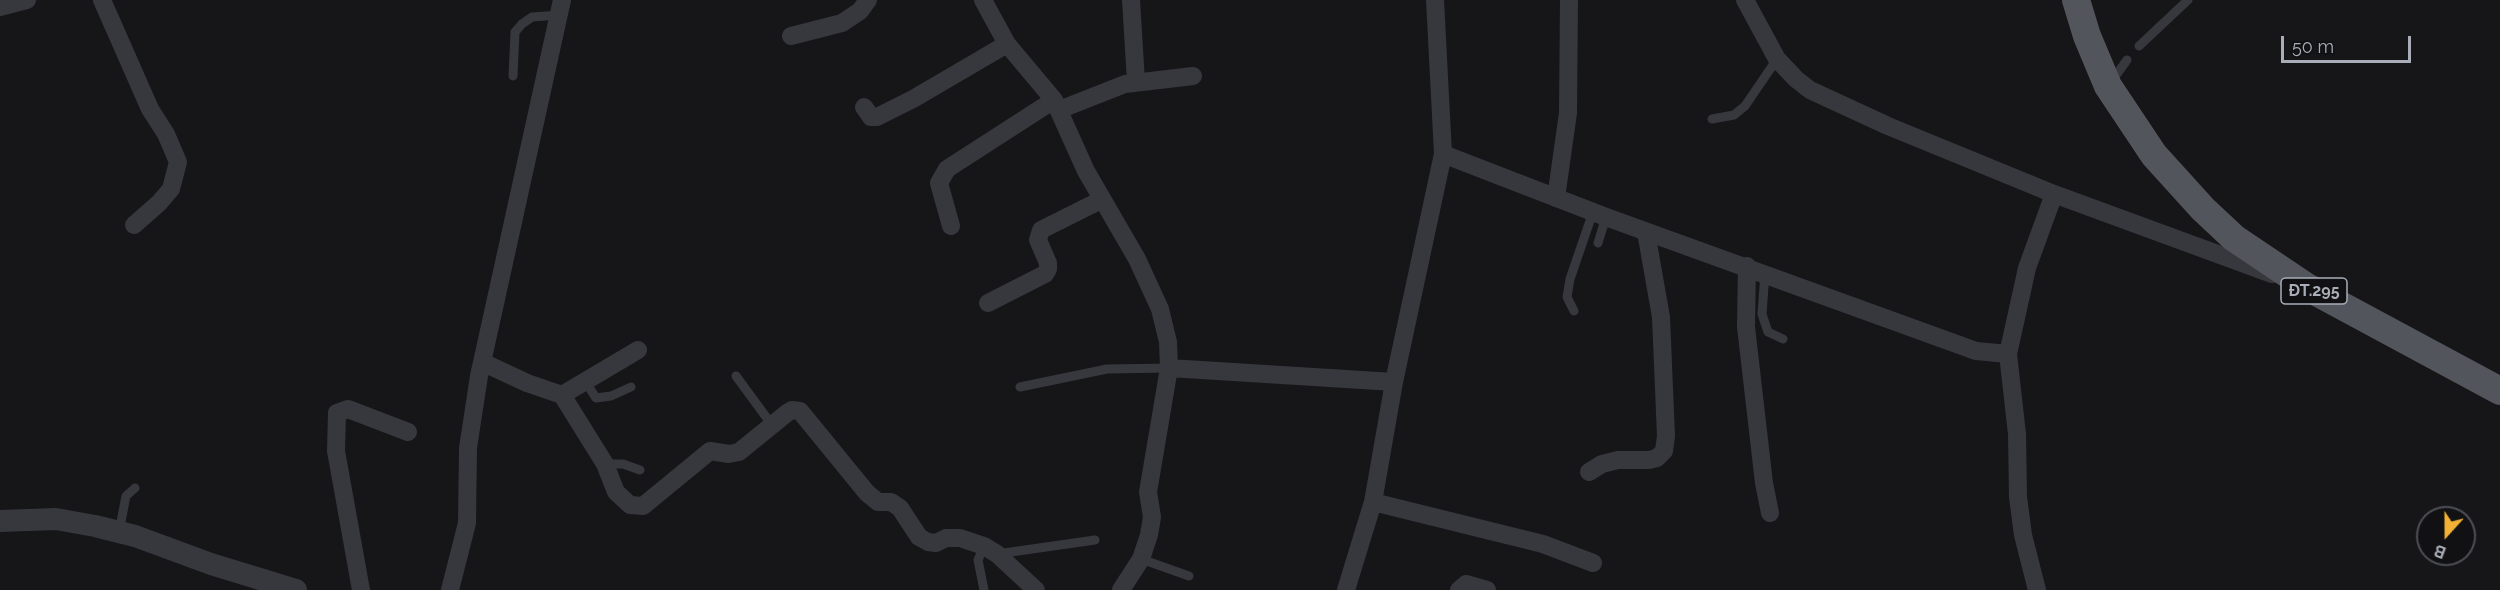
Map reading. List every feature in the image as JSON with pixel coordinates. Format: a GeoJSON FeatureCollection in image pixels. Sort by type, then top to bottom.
{"type":"FeatureCollection","features":[{"type":"Feature","properties":{"kind":"main road","name":"ĐT.295"},"geometry":{"type":"LineString","coordinates":[[2076,0],[2087,36],[2108,86],[2147,145],[2203,209],[2264,260],[2307,287],[2500,391]]}},
{"type":"Feature","properties":{"kind":"street"},"geometry":{"type":"LineString","coordinates":[[0,7],[27,0]]}},
{"type":"Feature","properties":{"kind":"street"},"geometry":{"type":"LineString","coordinates":[[102,0],[150,110],[166,134],[178,162],[171,189],[134,225]]}},
{"type":"Feature","properties":{"kind":"street"},"geometry":{"type":"LineString","coordinates":[[791,36],[842,23],[860,11],[868,0]]}},
{"type":"Feature","properties":{"kind":"street"},"geometry":{"type":"LineString","coordinates":[[983,0],[1007,44],[1057,105],[1101,200],[1137,258],[1160,309],[1168,342],[1169,368],[1148,492],[1152,517],[1141,559],[1121,590]]}},
{"type":"Feature","properties":{"kind":"street"},"geometry":{"type":"LineString","coordinates":[[1131,0],[1136,82]]}},
{"type":"Feature","properties":{"kind":"street"},"geometry":{"type":"LineString","coordinates":[[1346,590],[1373,502],[1394,382],[1443,154],[1435,0]]}},
{"type":"Feature","properties":{"kind":"street"},"geometry":{"type":"LineString","coordinates":[[1556,198],[1568,113],[1569,0]]}},
{"type":"Feature","properties":{"kind":"street"},"geometry":{"type":"LineString","coordinates":[[1744,0],[1777,59],[1796,79],[1819,95],[1888,126],[2075,202],[2307,287]]}},
{"type":"Feature","properties":{"kind":"street"},"geometry":{"type":"LineString","coordinates":[[450,590],[467,523],[468,448],[482,362],[561,8]]}},
{"type":"Feature","properties":{"kind":"street"},"geometry":{"type":"LineString","coordinates":[[864,108],[871,117],[877,117],[913,99],[1007,44]]}},
{"type":"Feature","properties":{"kind":"street"},"geometry":{"type":"LineString","coordinates":[[951,226],[939,183],[947,169],[1057,105],[1136,82],[1193,76]]}},
{"type":"Feature","properties":{"kind":"street"},"geometry":{"type":"LineString","coordinates":[[1443,154],[1600,215],[1747,266],[1976,351],[2008,354]]}},
{"type":"Feature","properties":{"kind":"street"},"geometry":{"type":"LineString","coordinates":[[2037,590],[2023,535],[2018,497],[2017,435],[2008,354],[2027,268],[2055,194]]}},
{"type":"Feature","properties":{"kind":"street"},"geometry":{"type":"LineString","coordinates":[[988,303],[1045,274],[1048,269],[1047,263],[1038,240],[1041,230],[1101,200]]}},
{"type":"Feature","properties":{"kind":"street"},"geometry":{"type":"LineString","coordinates":[[1589,472],[1602,464],[1618,460],[1657,458],[1664,450],[1666,435],[1661,317],[1646,232]]}},
{"type":"Feature","properties":{"kind":"street"},"geometry":{"type":"LineString","coordinates":[[1747,266],[1746,327],[1762,473],[1770,513]]}},
{"type":"Feature","properties":{"kind":"street"},"geometry":{"type":"LineString","coordinates":[[562,395],[638,350]]}},
{"type":"Feature","properties":{"kind":"street"},"geometry":{"type":"LineString","coordinates":[[482,362],[527,383],[562,395],[605,464],[616,492],[630,505],[643,506],[710,451],[739,452],[792,410],[800,411],[867,493],[878,502],[891,502],[900,508],[919,537],[936,543],[946,538],[960,538],[991,550],[1036,590]]}},
{"type":"Feature","properties":{"kind":"street"},"geometry":{"type":"LineString","coordinates":[[1169,368],[1394,382]]}},
{"type":"Feature","properties":{"kind":"street"},"geometry":{"type":"LineString","coordinates":[[362,590],[336,451],[337,413],[348,409],[408,432]]}},
{"type":"Feature","properties":{"kind":"street"},"geometry":{"type":"LineString","coordinates":[[1373,502],[1543,544],[1593,563]]}},
{"type":"Feature","properties":{"kind":"street"},"geometry":{"type":"LineString","coordinates":[[0,521],[56,519],[119,532],[296,590]]}},
{"type":"Feature","properties":{"kind":"street"},"geometry":{"type":"LineString","coordinates":[[1459,590],[1466,584],[1487,590]]}},
{"type":"Feature","properties":{"kind":"lane"},"geometry":{"type":"LineString","coordinates":[[2139,46],[2187,0]]}},
{"type":"Feature","properties":{"kind":"lane"},"geometry":{"type":"LineString","coordinates":[[513,76],[515,32],[532,17],[561,8]]}},
{"type":"Feature","properties":{"kind":"lane"},"geometry":{"type":"LineString","coordinates":[[1712,119],[1734,115],[1745,106],[1777,59]]}},
{"type":"Feature","properties":{"kind":"lane"},"geometry":{"type":"LineString","coordinates":[[2108,86],[2127,60]]}},
{"type":"Feature","properties":{"kind":"lane"},"geometry":{"type":"LineString","coordinates":[[1598,243],[1600,215]]}},
{"type":"Feature","properties":{"kind":"lane"},"geometry":{"type":"LineString","coordinates":[[1574,311],[1567,297],[1570,279],[1600,215]]}},
{"type":"Feature","properties":{"kind":"lane"},"geometry":{"type":"LineString","coordinates":[[1765,273],[1762,314],[1768,332],[1783,339]]}},
{"type":"Feature","properties":{"kind":"lane"},"geometry":{"type":"LineString","coordinates":[[1020,387],[1107,369],[1169,368]]}},
{"type":"Feature","properties":{"kind":"lane"},"geometry":{"type":"LineString","coordinates":[[736,376],[772,425]]}},
{"type":"Feature","properties":{"kind":"lane"},"geometry":{"type":"LineString","coordinates":[[585,381],[596,398],[611,396],[631,387]]}},
{"type":"Feature","properties":{"kind":"lane"},"geometry":{"type":"LineString","coordinates":[[605,464],[623,464],[640,470]]}},
{"type":"Feature","properties":{"kind":"lane"},"geometry":{"type":"LineString","coordinates":[[119,532],[126,496],[135,488]]}},
{"type":"Feature","properties":{"kind":"lane"},"geometry":{"type":"LineString","coordinates":[[984,590],[978,560],[991,550],[1095,540]]}},
{"type":"Feature","properties":{"kind":"lane"},"geometry":{"type":"LineString","coordinates":[[1141,559],[1189,576]]}}]}
